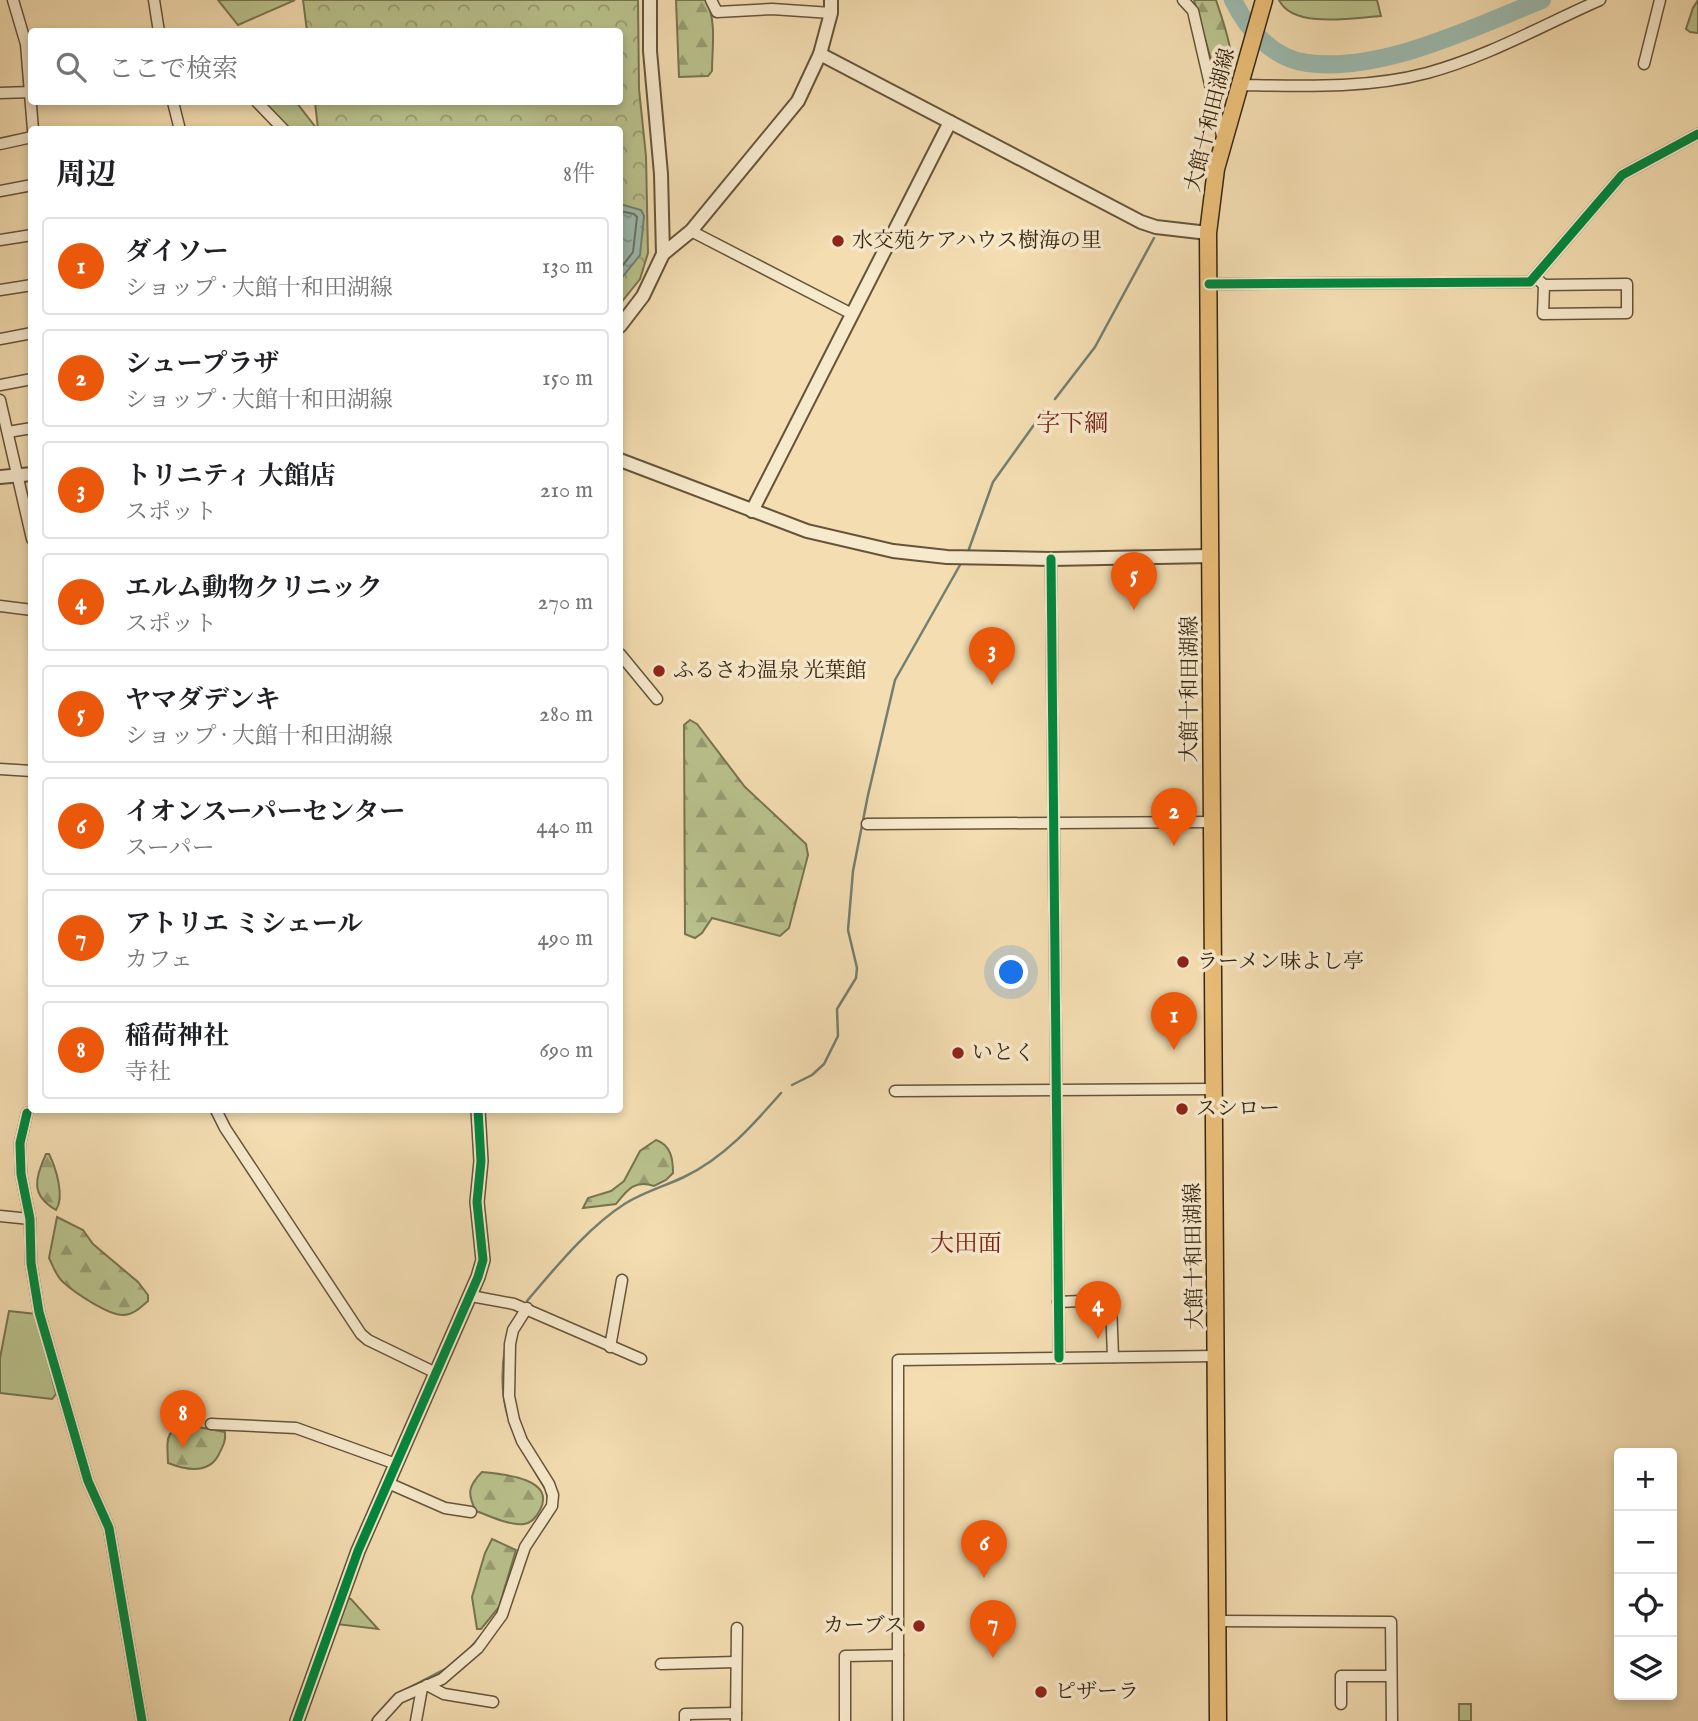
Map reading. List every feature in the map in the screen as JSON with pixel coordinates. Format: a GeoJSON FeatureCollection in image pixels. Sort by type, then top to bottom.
{"type":"FeatureCollection","features":[{"type":"Feature","properties":{"kind":"main road","name":"大館十和田湖線"},"geometry":{"type":"LineString","coordinates":[[1218,1721],[1208,233],[1216,169],[1264,0]]}},
{"type":"Feature","properties":{"kind":"street"},"geometry":{"type":"LineString","coordinates":[[13,0],[28,41]]}},
{"type":"Feature","properties":{"kind":"street"},"geometry":{"type":"LineString","coordinates":[[154,0],[158,28]]}},
{"type":"Feature","properties":{"kind":"street"},"geometry":{"type":"LineString","coordinates":[[650,0],[650,51],[661,174],[663,254]]}},
{"type":"Feature","properties":{"kind":"street"},"geometry":{"type":"LineString","coordinates":[[623,322],[643,296],[663,254],[691,231],[798,101],[820,54],[831,6],[717,12],[711,0]]}},
{"type":"Feature","properties":{"kind":"street"},"geometry":{"type":"LineString","coordinates":[[1183,0],[1193,11],[1223,141]]}},
{"type":"Feature","properties":{"kind":"street"},"geometry":{"type":"LineString","coordinates":[[1239,85],[1376,83],[1426,73],[1466,60],[1600,0]]}},
{"type":"Feature","properties":{"kind":"street"},"geometry":{"type":"LineString","coordinates":[[1644,64],[1660,0]]}},
{"type":"Feature","properties":{"kind":"street"},"geometry":{"type":"LineString","coordinates":[[820,54],[1141,222],[1156,227],[1208,233]]}},
{"type":"Feature","properties":{"kind":"street"},"geometry":{"type":"LineString","coordinates":[[0,93],[28,92]]}},
{"type":"Feature","properties":{"kind":"street"},"geometry":{"type":"LineString","coordinates":[[32,105],[33,126]]}},
{"type":"Feature","properties":{"kind":"street"},"geometry":{"type":"LineString","coordinates":[[174,105],[179,126]]}},
{"type":"Feature","properties":{"kind":"street"},"geometry":{"type":"LineString","coordinates":[[260,105],[280,126]]}},
{"type":"Feature","properties":{"kind":"street"},"geometry":{"type":"LineString","coordinates":[[752,511],[950,122]]}},
{"type":"Feature","properties":{"kind":"street"},"geometry":{"type":"LineString","coordinates":[[1209,284],[1530,282],[1622,175],[1698,134]]}},
{"type":"Feature","properties":{"kind":"street"},"geometry":{"type":"LineString","coordinates":[[0,144],[28,138]]}},
{"type":"Feature","properties":{"kind":"street"},"geometry":{"type":"LineString","coordinates":[[0,191],[28,186]]}},
{"type":"Feature","properties":{"kind":"street"},"geometry":{"type":"LineString","coordinates":[[691,231],[852,314]]}},
{"type":"Feature","properties":{"kind":"street"},"geometry":{"type":"LineString","coordinates":[[0,240],[28,235]]}},
{"type":"Feature","properties":{"kind":"street"},"geometry":{"type":"LineString","coordinates":[[1535,277],[1544,285],[1627,284],[1627,313],[1544,314],[1544,285]]}},
{"type":"Feature","properties":{"kind":"street"},"geometry":{"type":"LineString","coordinates":[[0,290],[28,286]]}},
{"type":"Feature","properties":{"kind":"street"},"geometry":{"type":"LineString","coordinates":[[0,339],[28,334]]}},
{"type":"Feature","properties":{"kind":"street"},"geometry":{"type":"LineString","coordinates":[[0,385],[28,380]]}},
{"type":"Feature","properties":{"kind":"street"},"geometry":{"type":"LineString","coordinates":[[0,400],[8,432],[25,474],[28,501]]}},
{"type":"Feature","properties":{"kind":"street"},"geometry":{"type":"LineString","coordinates":[[8,432],[28,429]]}},
{"type":"Feature","properties":{"kind":"street"},"geometry":{"type":"LineString","coordinates":[[623,461],[807,531],[893,551],[947,556],[1051,559],[1211,556]]}},
{"type":"Feature","properties":{"kind":"street"},"geometry":{"type":"LineString","coordinates":[[0,477],[25,474]]}},
{"type":"Feature","properties":{"kind":"street"},"geometry":{"type":"LineString","coordinates":[[1051,559],[1059,1358]]}},
{"type":"Feature","properties":{"kind":"street"},"geometry":{"type":"LineString","coordinates":[[0,606],[28,610]]}},
{"type":"Feature","properties":{"kind":"street"},"geometry":{"type":"LineString","coordinates":[[623,658],[657,699]]}},
{"type":"Feature","properties":{"kind":"street"},"geometry":{"type":"LineString","coordinates":[[0,769],[28,771]]}},
{"type":"Feature","properties":{"kind":"street"},"geometry":{"type":"LineString","coordinates":[[866,824],[1211,822]]}},
{"type":"Feature","properties":{"kind":"street"},"geometry":{"type":"LineString","coordinates":[[895,1091],[1215,1089]]}},
{"type":"Feature","properties":{"kind":"street"},"geometry":{"type":"LineString","coordinates":[[27,1113],[20,1143],[21,1174],[30,1219],[31,1263],[39,1312],[88,1481],[109,1528],[142,1721]]}},
{"type":"Feature","properties":{"kind":"street"},"geometry":{"type":"LineString","coordinates":[[218,1113],[361,1334],[436,1373]]}},
{"type":"Feature","properties":{"kind":"street"},"geometry":{"type":"LineString","coordinates":[[297,1721],[358,1551],[471,1296],[483,1260],[479,1242],[477,1202],[481,1161],[478,1113]]}},
{"type":"Feature","properties":{"kind":"street"},"geometry":{"type":"LineString","coordinates":[[0,1216],[30,1219]]}},
{"type":"Feature","properties":{"kind":"street"},"geometry":{"type":"LineString","coordinates":[[610,1347],[622,1280]]}},
{"type":"Feature","properties":{"kind":"street"},"geometry":{"type":"LineString","coordinates":[[471,1296],[527,1308],[641,1359]]}},
{"type":"Feature","properties":{"kind":"street"},"geometry":{"type":"LineString","coordinates":[[1058,1302],[1104,1300],[1111,1304],[1114,1357]]}},
{"type":"Feature","properties":{"kind":"street"},"geometry":{"type":"LineString","coordinates":[[378,1721],[400,1698],[442,1679],[478,1648],[502,1615],[525,1546],[552,1506],[553,1495],[549,1484],[522,1441],[509,1396],[510,1344],[513,1330],[527,1308]]}},
{"type":"Feature","properties":{"kind":"street"},"geometry":{"type":"LineString","coordinates":[[898,1721],[898,1360],[1217,1356]]}},
{"type":"Feature","properties":{"kind":"street"},"geometry":{"type":"LineString","coordinates":[[211,1424],[296,1428],[396,1464]]}},
{"type":"Feature","properties":{"kind":"street"},"geometry":{"type":"LineString","coordinates":[[387,1483],[445,1508],[471,1512]]}},
{"type":"Feature","properties":{"kind":"street"},"geometry":{"type":"LineString","coordinates":[[1217,1621],[1391,1622],[1392,1721]]}},
{"type":"Feature","properties":{"kind":"street"},"geometry":{"type":"LineString","coordinates":[[685,1721],[685,1714],[736,1717],[737,1629]]}},
{"type":"Feature","properties":{"kind":"street"},"geometry":{"type":"LineString","coordinates":[[845,1721],[845,1656],[898,1655]]}},
{"type":"Feature","properties":{"kind":"street"},"geometry":{"type":"LineString","coordinates":[[661,1664],[736,1662]]}},
{"type":"Feature","properties":{"kind":"street"},"geometry":{"type":"LineString","coordinates":[[1341,1704],[1342,1676],[1391,1676]]}},
{"type":"Feature","properties":{"kind":"street"},"geometry":{"type":"LineString","coordinates":[[425,1686],[444,1694],[493,1702]]}},
{"type":"Feature","properties":{"kind":"street"},"geometry":{"type":"LineString","coordinates":[[416,1721],[425,1686]]}},
{"type":"Feature","properties":{"kind":"green space"},"geometry":{"type":"Polygon","coordinates":[[[218,0],[295,0],[238,25],[218,0]]]}},
{"type":"Feature","properties":{"kind":"green space"},"geometry":{"type":"Polygon","coordinates":[[[303,0],[638,0],[639,89],[646,156],[648,253],[640,279],[623,300],[623,126],[318,126],[315,105],[623,105],[623,28],[307,28],[303,0]]]}},
{"type":"Feature","properties":{"kind":"green space"},"geometry":{"type":"Polygon","coordinates":[[[676,0],[706,0],[712,17],[713,35],[712,71],[708,76],[679,77],[676,0]]]}},
{"type":"Feature","properties":{"kind":"green space"},"geometry":{"type":"Polygon","coordinates":[[[1194,0],[1216,0],[1227,35],[1232,62],[1231,74],[1228,86],[1221,95],[1194,0]]]}},
{"type":"Feature","properties":{"kind":"green space"},"geometry":{"type":"Polygon","coordinates":[[[1279,0],[1377,0],[1381,16],[1325,20],[1310,18],[1286,9],[1279,0]]]}},
{"type":"Feature","properties":{"kind":"green space"},"geometry":{"type":"Polygon","coordinates":[[[1698,0],[1698,33],[1686,29],[1698,0]]]}},
{"type":"Feature","properties":{"kind":"green space"},"geometry":{"type":"Polygon","coordinates":[[[265,105],[298,105],[315,126],[284,126],[265,105]]]}},
{"type":"Feature","properties":{"kind":"green space"},"geometry":{"type":"Polygon","coordinates":[[[690,720],[697,724],[745,787],[806,844],[808,855],[789,928],[780,936],[712,918],[695,938],[685,934],[684,725],[690,720]]]}},
{"type":"Feature","properties":{"kind":"green space"},"geometry":{"type":"Polygon","coordinates":[[[656,1140],[665,1145],[672,1158],[673,1173],[666,1180],[654,1186],[637,1185],[628,1190],[616,1204],[583,1208],[588,1198],[611,1191],[624,1181],[640,1151],[656,1140]]]}},
{"type":"Feature","properties":{"kind":"green space"},"geometry":{"type":"Polygon","coordinates":[[[46,1154],[49,1154],[57,1174],[60,1198],[56,1210],[42,1198],[37,1185],[46,1154]]]}},
{"type":"Feature","properties":{"kind":"green space"},"geometry":{"type":"Polygon","coordinates":[[[57,1217],[83,1230],[93,1244],[138,1282],[148,1295],[148,1301],[130,1314],[117,1314],[92,1303],[63,1282],[49,1258],[57,1217]]]}},
{"type":"Feature","properties":{"kind":"green space"},"geometry":{"type":"Polygon","coordinates":[[[9,1311],[36,1314],[56,1394],[52,1399],[0,1393],[0,1358],[9,1311]]]}},
{"type":"Feature","properties":{"kind":"green space"},"geometry":{"type":"Polygon","coordinates":[[[193,1426],[225,1432],[224,1443],[215,1461],[196,1469],[168,1463],[169,1436],[177,1429],[193,1426]]]}},
{"type":"Feature","properties":{"kind":"green space"},"geometry":{"type":"Polygon","coordinates":[[[482,1472],[513,1476],[534,1484],[541,1491],[543,1499],[536,1517],[527,1523],[513,1524],[476,1511],[470,1490],[482,1472]]]}},
{"type":"Feature","properties":{"kind":"green space"},"geometry":{"type":"Polygon","coordinates":[[[492,1539],[516,1550],[499,1607],[481,1629],[477,1629],[472,1597],[492,1539]]]}},
{"type":"Feature","properties":{"kind":"green space"},"geometry":{"type":"Polygon","coordinates":[[[345,1597],[351,1599],[378,1629],[336,1624],[345,1597]]]}},
{"type":"Feature","properties":{"kind":"green space"},"geometry":{"type":"Polygon","coordinates":[[[1459,1704],[1471,1704],[1471,1721],[1459,1721],[1459,1704]]]}},
{"type":"Feature","properties":{"kind":"water"},"geometry":{"type":"Polygon","coordinates":[[[623,205],[641,210],[644,216],[640,255],[623,276],[623,205]]]}},
{"type":"Feature","properties":{"kind":"waterway"},"geometry":{"type":"LineString","coordinates":[[1233,0],[1262,41],[1283,56],[1307,63],[1336,64],[1396,55],[1458,34],[1542,0]]}},
{"type":"Feature","properties":{"kind":"waterway"},"geometry":{"type":"LineString","coordinates":[[1055,399],[1095,347],[1154,238]]}},
{"type":"Feature","properties":{"kind":"waterway"},"geometry":{"type":"LineString","coordinates":[[969,549],[993,482],[1044,411]]}},
{"type":"Feature","properties":{"kind":"waterway"},"geometry":{"type":"LineString","coordinates":[[792,1085],[812,1075],[824,1064],[838,1036],[837,1009],[856,978],[857,968],[848,930],[853,871],[895,680],[960,565]]}},
{"type":"Feature","properties":{"kind":"waterway"},"geometry":{"type":"LineString","coordinates":[[527,1301],[573,1248],[612,1213],[633,1199],[699,1169],[725,1151],[781,1093]]}},
{"type":"Feature","properties":{"kind":"waterway"},"geometry":{"type":"LineString","coordinates":[[505,1349],[503,1390],[510,1424],[546,1490],[548,1499]]}},
{"type":"Feature","properties":{"kind":"waterway"},"geometry":{"type":"LineString","coordinates":[[465,1654],[484,1632]]}},
{"type":"Feature","properties":{"kind":"waterway"},"geometry":{"type":"LineString","coordinates":[[399,1693],[449,1667]]}},
{"type":"Feature","properties":{"kind":"waterway"},"geometry":{"type":"LineString","coordinates":[[372,1721],[394,1697]]}},
{"type":"Feature","properties":{"kind":"cycle path"},"geometry":{"type":"LineString","coordinates":[[1209,284],[1530,282],[1622,175],[1698,134]]}},
{"type":"Feature","properties":{"kind":"cycle path"},"geometry":{"type":"LineString","coordinates":[[1051,559],[1059,1358]]}},
{"type":"Feature","properties":{"kind":"cycle path"},"geometry":{"type":"LineString","coordinates":[[27,1113],[20,1143],[21,1174],[30,1219],[31,1263],[39,1312],[88,1481],[109,1528],[142,1721]]}},
{"type":"Feature","properties":{"kind":"cycle path"},"geometry":{"type":"LineString","coordinates":[[297,1721],[358,1551],[478,1277],[483,1260],[477,1202],[481,1161],[478,1113]]}},
{"type":"Feature","properties":{"kind":"place","name":"水交苑ケアハウス樹海の里"},"geometry":{"type":"Point","coordinates":[838,241]}},
{"type":"Feature","properties":{"kind":"place","name":"ヤマダデンキ"},"geometry":{"type":"Point","coordinates":[1134,610]}},
{"type":"Feature","properties":{"kind":"place","name":"ふるさわ温泉 光葉館"},"geometry":{"type":"Point","coordinates":[659,671]}},
{"type":"Feature","properties":{"kind":"place","name":"トリニティ 大館店"},"geometry":{"type":"Point","coordinates":[992,685]}},
{"type":"Feature","properties":{"kind":"place","name":"シュープラザ"},"geometry":{"type":"Point","coordinates":[1174,846]}},
{"type":"Feature","properties":{"kind":"place","name":"ラーメン味よし亭"},"geometry":{"type":"Point","coordinates":[1183,962]}},
{"type":"Feature","properties":{"kind":"place","name":"ダイソー"},"geometry":{"type":"Point","coordinates":[1174,1050]}},
{"type":"Feature","properties":{"kind":"place","name":"いとく"},"geometry":{"type":"Point","coordinates":[958,1053]}},
{"type":"Feature","properties":{"kind":"place","name":"スシロー"},"geometry":{"type":"Point","coordinates":[1182,1109]}},
{"type":"Feature","properties":{"kind":"place","name":"エルム動物クリニック"},"geometry":{"type":"Point","coordinates":[1098,1339]}},
{"type":"Feature","properties":{"kind":"place","name":"稲荷神社"},"geometry":{"type":"Point","coordinates":[183,1448]}},
{"type":"Feature","properties":{"kind":"place","name":"イオンスーパーセンター"},"geometry":{"type":"Point","coordinates":[984,1578]}},
{"type":"Feature","properties":{"kind":"place","name":"カーブス"},"geometry":{"type":"Point","coordinates":[919,1626]}},
{"type":"Feature","properties":{"kind":"place","name":"アトリエ ミシェール"},"geometry":{"type":"Point","coordinates":[993,1658]}},
{"type":"Feature","properties":{"kind":"place","name":"ピザーラ"},"geometry":{"type":"Point","coordinates":[1041,1692]}},
{"type":"Feature","properties":{"kind":"district","name":"字下綱"},"geometry":{"type":"Point","coordinates":[1072,424]}},
{"type":"Feature","properties":{"kind":"district","name":"大田面"},"geometry":{"type":"Point","coordinates":[966,1244]}}]}
